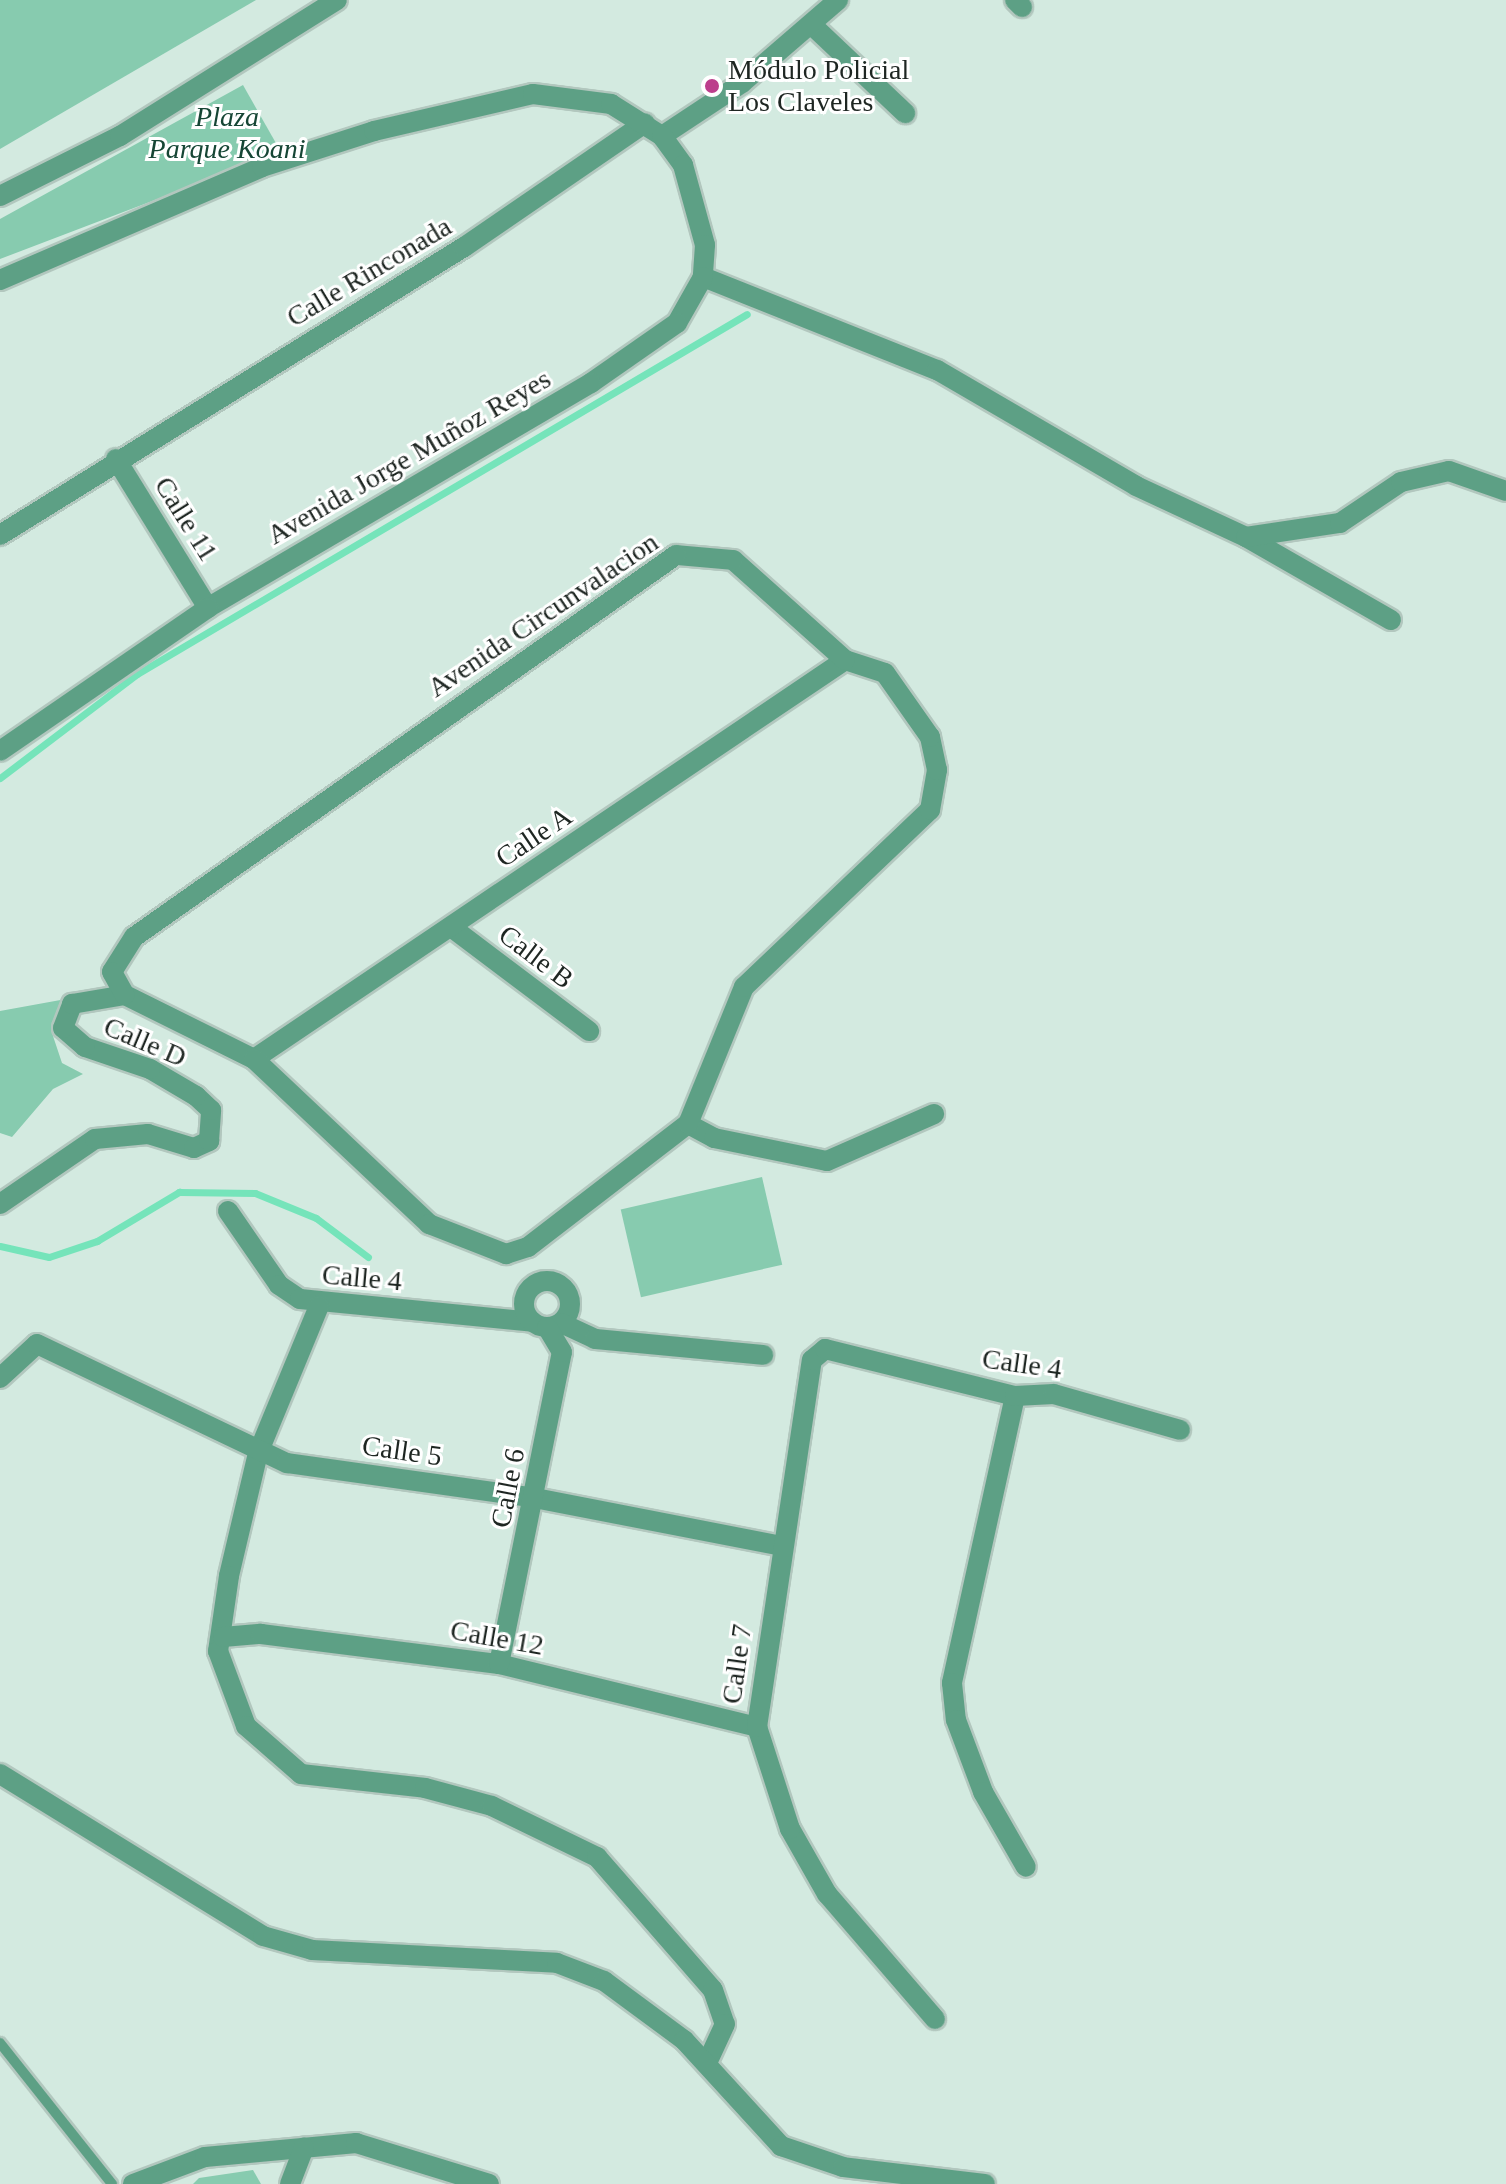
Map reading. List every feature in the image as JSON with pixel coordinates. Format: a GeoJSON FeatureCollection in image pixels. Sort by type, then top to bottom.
{"type":"FeatureCollection","features":[{"type":"Feature","properties":{"kind":"street"},"geometry":{"type":"LineString","coordinates":[[0,196],[120,136],[337,0]]}},
{"type":"Feature","properties":{"kind":"street"},"geometry":{"type":"LineString","coordinates":[[662,136],[813,26],[838,0]]}},
{"type":"Feature","properties":{"kind":"street"},"geometry":{"type":"LineString","coordinates":[[813,26],[905,113]]}},
{"type":"Feature","properties":{"kind":"street"},"geometry":{"type":"LineString","coordinates":[[0,280],[262,167],[401,124],[533,94],[611,104],[662,136],[683,165],[699,208],[703,277],[937,370],[1136,486],[1246,537],[1391,620]]}},
{"type":"Feature","properties":{"kind":"street","name":"Calle Rinconada"},"geometry":{"type":"LineString","coordinates":[[0,535],[116,459],[464,247],[645,123]]}},
{"type":"Feature","properties":{"kind":"street","name":"Avenida Jorge Muñoz Reyes"},"geometry":{"type":"LineString","coordinates":[[0,751],[208,608],[591,383],[677,323],[703,277]]}},
{"type":"Feature","properties":{"kind":"street","name":"Calle 11"},"geometry":{"type":"LineString","coordinates":[[116,459],[208,608]]}},
{"type":"Feature","properties":{"kind":"street"},"geometry":{"type":"LineString","coordinates":[[1246,537],[1340,523],[1401,482],[1449,471],[1506,491]]}},
{"type":"Feature","properties":{"kind":"street","name":"Avenida Circunvalacion"},"geometry":{"type":"LineString","coordinates":[[125,995],[112,972],[134,937],[676,555],[733,560],[845,660],[885,673],[912,703],[937,770],[930,810],[744,987],[688,1124]]}},
{"type":"Feature","properties":{"kind":"street","name":"Calle A"},"geometry":{"type":"LineString","coordinates":[[254,1059],[845,660]]}},
{"type":"Feature","properties":{"kind":"street","name":"Calle B"},"geometry":{"type":"LineString","coordinates":[[451,927],[589,1031]]}},
{"type":"Feature","properties":{"kind":"street","name":"Calle D"},"geometry":{"type":"LineString","coordinates":[[0,1204],[95,1139],[148,1134],[194,1148],[209,1141],[211,1110],[196,1096],[150,1069],[85,1047],[63,1028],[72,1004],[125,995],[254,1059]]}},
{"type":"Feature","properties":{"kind":"street"},"geometry":{"type":"LineString","coordinates":[[254,1059],[429,1224],[506,1254],[528,1247],[688,1124],[714,1138],[827,1161],[934,1114]]}},
{"type":"Feature","properties":{"kind":"street","name":"Calle 4"},"geometry":{"type":"LineString","coordinates":[[228,1211],[279,1285],[319,1306],[547,1324],[595,1339],[763,1355]]}},
{"type":"Feature","properties":{"kind":"street"},"geometry":{"type":"LineString","coordinates":[[528,1247],[542,1281],[566,1291],[571,1308],[547,1324],[526,1296],[542,1281]]}},
{"type":"Feature","properties":{"kind":"street"},"geometry":{"type":"LineString","coordinates":[[319,1306],[258,1453],[218,1651],[246,1726],[301,1774],[425,1788],[492,1806],[597,1857],[713,1990],[725,2024],[707,2063]]}},
{"type":"Feature","properties":{"kind":"street","name":"Calle 6"},"geometry":{"type":"LineString","coordinates":[[499,1664],[535,1498],[562,1352],[547,1324]]}},
{"type":"Feature","properties":{"kind":"street","name":"Calle 5"},"geometry":{"type":"LineString","coordinates":[[0,1378],[37,1344],[258,1453],[287,1463],[535,1498],[782,1546]]}},
{"type":"Feature","properties":{"kind":"street","name":"Calle 4"},"geometry":{"type":"LineString","coordinates":[[812,1360],[825,1349],[1015,1396],[1054,1394],[1180,1430]]}},
{"type":"Feature","properties":{"kind":"street","name":"Calle 7"},"geometry":{"type":"LineString","coordinates":[[812,1360],[757,1727],[790,1829],[827,1894],[935,2019]]}},
{"type":"Feature","properties":{"kind":"street"},"geometry":{"type":"LineString","coordinates":[[1015,1396],[952,1683],[956,1720],[983,1792],[1026,1867]]}},
{"type":"Feature","properties":{"kind":"street","name":"Calle 12"},"geometry":{"type":"LineString","coordinates":[[223,1637],[252,1633],[499,1664],[757,1727]]}},
{"type":"Feature","properties":{"kind":"street"},"geometry":{"type":"LineString","coordinates":[[0,1774],[263,1936],[312,1950],[557,1963],[604,1981],[707,2063],[781,2146],[843,2167],[985,2184]]}},
{"type":"Feature","properties":{"kind":"street"},"geometry":{"type":"LineString","coordinates":[[133,2184],[205,2157],[356,2143],[489,2184]]}},
{"type":"Feature","properties":{"kind":"street"},"geometry":{"type":"LineString","coordinates":[[290,2184],[304,2148]]}},
{"type":"Feature","properties":{"kind":"lane"},"geometry":{"type":"LineString","coordinates":[[0,2043],[112,2184]]}},
{"type":"Feature","properties":{"kind":"green space"},"geometry":{"type":"Polygon","coordinates":[[[0,0],[256,0],[0,149],[0,0]]]}},
{"type":"Feature","properties":{"kind":"green space","name":"Plaza Parque Koani"},"geometry":{"type":"Polygon","coordinates":[[[243,85],[281,152],[0,259],[0,219],[243,85]]]}},
{"type":"Feature","properties":{"kind":"green space"},"geometry":{"type":"Polygon","coordinates":[[[66,999],[53,1036],[62,1063],[83,1074],[53,1089],[12,1137],[0,1133],[0,1011],[66,999]]]}},
{"type":"Feature","properties":{"kind":"green space"},"geometry":{"type":"Polygon","coordinates":[[[762,1177],[782,1265],[641,1297],[621,1210],[762,1177]]]}},
{"type":"Feature","properties":{"kind":"green space"},"geometry":{"type":"Polygon","coordinates":[[[253,2170],[261,2184],[193,2184],[199,2178],[253,2170]]]}},
{"type":"Feature","properties":{"kind":"waterway"},"geometry":{"type":"LineString","coordinates":[[0,778],[137,674],[747,314]]}},
{"type":"Feature","properties":{"kind":"waterway"},"geometry":{"type":"LineString","coordinates":[[0,1246],[49,1257],[97,1241],[179,1192],[255,1193],[316,1218],[368,1257]]}},
{"type":"Feature","properties":{"kind":"place","name":"Módulo Policial Los Claveles"},"geometry":{"type":"Point","coordinates":[712,86]}}]}
